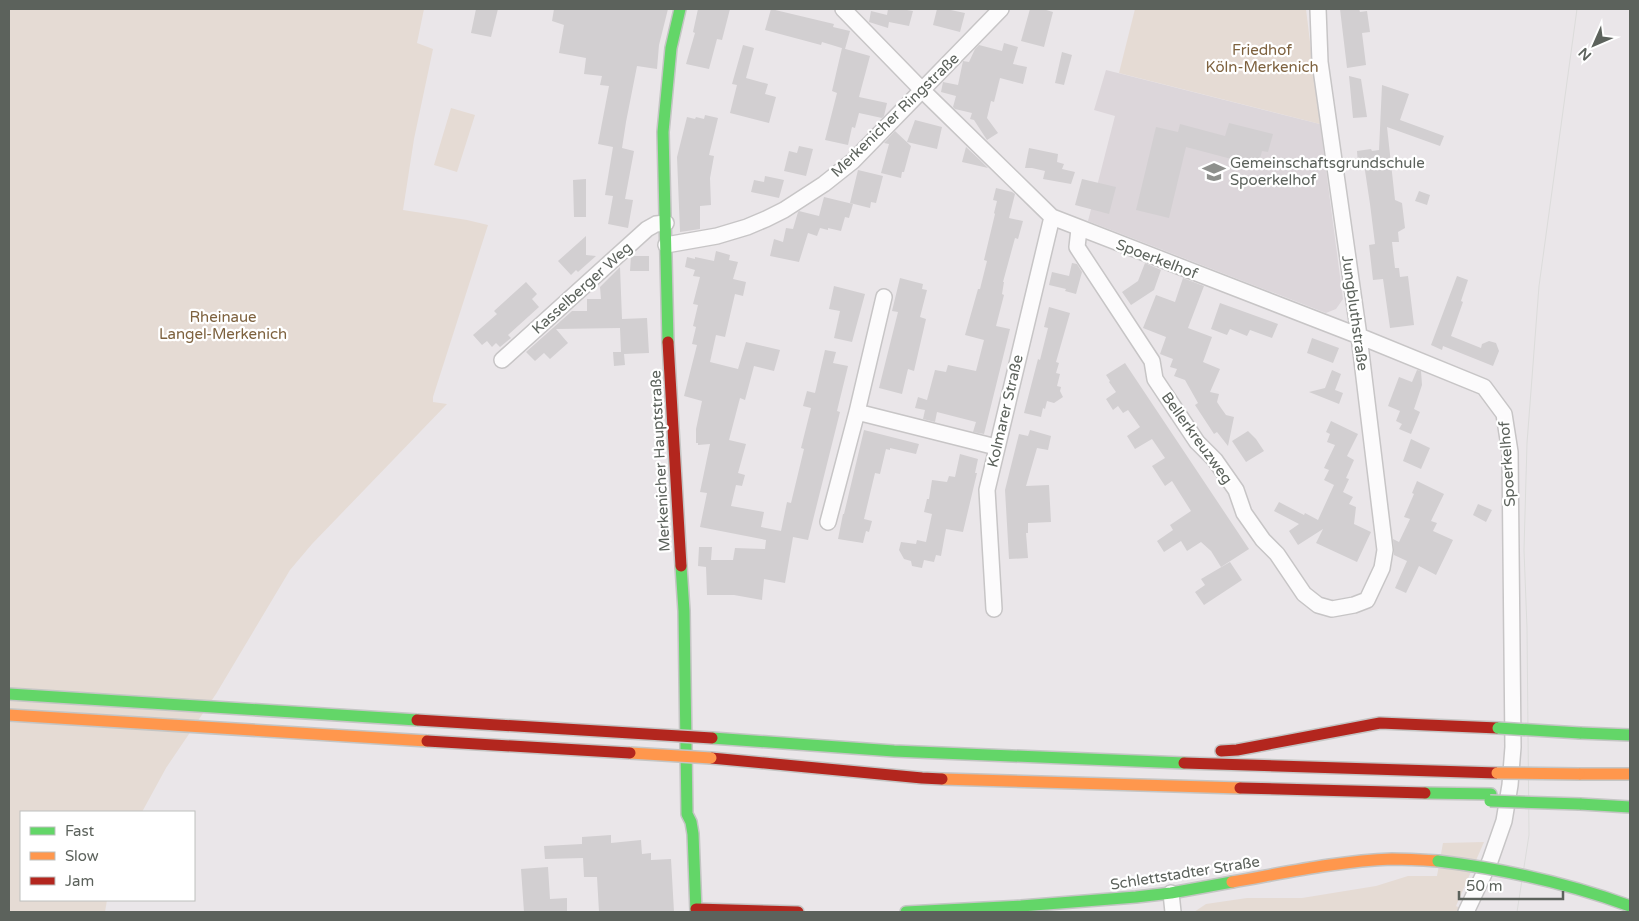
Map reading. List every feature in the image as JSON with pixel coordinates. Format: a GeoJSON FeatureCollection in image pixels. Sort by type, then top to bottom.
{"type":"FeatureCollection","features":[{"type":"Feature","properties":{"kind":"main road","name":"Merkenicher Hauptstraße"},"geometry":{"type":"LineString","coordinates":[[680,9],[671,48],[663,132],[669,372],[684,611],[687,814],[691,822],[693,834],[696,910]]}},
{"type":"Feature","properties":{"kind":"main road"},"geometry":{"type":"LineString","coordinates":[[9,694],[894,751],[1497,773],[1630,774]]}},
{"type":"Feature","properties":{"kind":"main road"},"geometry":{"type":"LineString","coordinates":[[9,715],[711,758],[922,778],[1460,794],[1491,798],[1583,797],[1630,807]]}},
{"type":"Feature","properties":{"kind":"main road"},"geometry":{"type":"LineString","coordinates":[[1120,760],[1237,750],[1380,723],[1630,735]]}},
{"type":"Feature","properties":{"kind":"main road","name":"Schlettstadter Straße"},"geometry":{"type":"LineString","coordinates":[[906,912],[1030,906],[1136,897],[1171,893],[1316,867],[1387,860],[1438,861],[1490,867],[1551,879],[1630,906]]}},
{"type":"Feature","properties":{"kind":"main road"},"geometry":{"type":"LineString","coordinates":[[696,910],[788,910],[798,912]]}},
{"type":"Feature","properties":{"kind":"street"},"geometry":{"type":"LineString","coordinates":[[843,9],[922,90],[1052,217]]}},
{"type":"Feature","properties":{"kind":"street","name":"Merkenicher Ringstraße"},"geometry":{"type":"LineString","coordinates":[[666,245],[717,236],[747,227],[784,210],[824,184],[853,161],[1001,9]]}},
{"type":"Feature","properties":{"kind":"street","name":"Jungbluthstraße"},"geometry":{"type":"LineString","coordinates":[[1318,9],[1320,62],[1359,336],[1384,550],[1382,568],[1367,600],[1354,605]]}},
{"type":"Feature","properties":{"kind":"street","name":"Spoerkelhof"},"geometry":{"type":"LineString","coordinates":[[1052,217],[1359,336],[1484,387],[1504,414],[1510,452],[1513,747],[1510,785],[1504,821],[1490,861],[1466,912]]}},
{"type":"Feature","properties":{"kind":"street","name":"Kolmarer Straße"},"geometry":{"type":"LineString","coordinates":[[994,608],[987,490],[1052,217]]}},
{"type":"Feature","properties":{"kind":"street","name":"Kasselberger Weg"},"geometry":{"type":"LineString","coordinates":[[502,360],[647,229],[656,224],[666,223]]}},
{"type":"Feature","properties":{"kind":"street","name":"Bellerkreuzweg"},"geometry":{"type":"LineString","coordinates":[[1079,229],[1077,246],[1152,361],[1155,379],[1197,442],[1215,460],[1236,490],[1244,514],[1263,540],[1277,554],[1304,594],[1318,605],[1332,609],[1354,605]]}},
{"type":"Feature","properties":{"kind":"street"},"geometry":{"type":"LineString","coordinates":[[828,522],[884,298]]}},
{"type":"Feature","properties":{"kind":"street"},"geometry":{"type":"LineString","coordinates":[[857,412],[996,447]]}},
{"type":"Feature","properties":{"kind":"street"},"geometry":{"type":"LineString","coordinates":[[1171,893],[1174,912]]}},
{"type":"Feature","properties":{"kind":"shaded area","name":"Gemeinschaftsgrundschule Spoerkelhof"},"geometry":{"type":"Polygon","coordinates":[[[1106,70],[1320,124],[1343,299],[1336,309],[1326,313],[1088,221],[1115,116],[1094,110],[1106,70]]]}},
{"type":"Feature","properties":{"kind":"green space","name":"Rheinaue Langel-Merkenich"},"geometry":{"type":"Polygon","coordinates":[[[9,9],[424,9],[417,43],[433,49],[414,139],[403,210],[488,225],[433,397],[433,402],[447,404],[312,544],[290,570],[216,694],[166,768],[143,811],[20,811],[20,901],[107,901],[105,912],[9,912],[9,9]]]}},
{"type":"Feature","properties":{"kind":"green space","name":"Friedhof Köln-Merkenich"},"geometry":{"type":"Polygon","coordinates":[[[1135,9],[1306,9],[1320,124],[1119,73],[1135,9]]]}},
{"type":"Feature","properties":{"kind":"green space"},"geometry":{"type":"Polygon","coordinates":[[[451,108],[475,115],[457,172],[434,165],[451,108]]]}},
{"type":"Feature","properties":{"kind":"green space"},"geometry":{"type":"Polygon","coordinates":[[[1484,842],[1456,906],[1460,908],[1457,912],[1194,912],[1206,904],[1247,898],[1302,898],[1376,886],[1408,876],[1437,876],[1443,843],[1484,842]]]}},
{"type":"Feature","properties":{"kind":"building"},"geometry":{"type":"Polygon","coordinates":[[[476,9],[498,9],[491,37],[471,33],[476,9]]]}},
{"type":"Feature","properties":{"kind":"building"},"geometry":{"type":"Polygon","coordinates":[[[554,9],[668,9],[659,45],[657,69],[637,66],[626,122],[622,148],[634,151],[625,199],[633,200],[628,228],[608,224],[613,196],[605,195],[613,147],[598,144],[609,86],[600,85],[602,76],[584,74],[586,58],[559,53],[564,25],[552,21],[554,9]]]}},
{"type":"Feature","properties":{"kind":"building"},"geometry":{"type":"Polygon","coordinates":[[[698,9],[730,9],[722,40],[717,39],[709,69],[686,64],[695,33],[693,32],[698,9]]]}},
{"type":"Feature","properties":{"kind":"building"},"geometry":{"type":"Polygon","coordinates":[[[771,9],[834,24],[833,27],[850,31],[845,49],[822,42],[821,45],[765,30],[771,9]]]}},
{"type":"Feature","properties":{"kind":"building"},"geometry":{"type":"Polygon","coordinates":[[[888,9],[913,11],[909,26],[889,22],[888,28],[869,22],[871,11],[887,15],[888,9]]]}},
{"type":"Feature","properties":{"kind":"building"},"geometry":{"type":"Polygon","coordinates":[[[937,9],[965,13],[960,32],[933,25],[937,9]]]}},
{"type":"Feature","properties":{"kind":"building"},"geometry":{"type":"Polygon","coordinates":[[[1030,9],[1043,9],[1053,12],[1044,47],[1021,41],[1030,9]]]}},
{"type":"Feature","properties":{"kind":"building"},"geometry":{"type":"Polygon","coordinates":[[[1340,9],[1359,9],[1360,12],[1367,11],[1370,32],[1362,33],[1366,65],[1347,68],[1340,9]]]}},
{"type":"Feature","properties":{"kind":"building"},"geometry":{"type":"Polygon","coordinates":[[[1004,43],[1018,47],[1013,64],[1027,67],[1023,84],[1000,78],[994,102],[991,101],[987,118],[998,133],[987,140],[974,120],[970,119],[972,113],[953,107],[956,96],[941,92],[943,82],[958,85],[963,61],[969,62],[979,45],[1002,51],[1004,43]]]}},
{"type":"Feature","properties":{"kind":"building"},"geometry":{"type":"Polygon","coordinates":[[[743,45],[754,48],[746,78],[768,84],[765,94],[776,97],[769,123],[730,113],[737,85],[732,84],[743,45]]]}},
{"type":"Feature","properties":{"kind":"building"},"geometry":{"type":"Polygon","coordinates":[[[842,48],[870,56],[859,97],[887,103],[882,118],[859,113],[855,128],[852,127],[848,145],[825,140],[837,93],[832,91],[842,48]]]}},
{"type":"Feature","properties":{"kind":"building"},"geometry":{"type":"Polygon","coordinates":[[[1062,52],[1072,55],[1064,85],[1055,83],[1062,52]]]}},
{"type":"Feature","properties":{"kind":"building"},"geometry":{"type":"Polygon","coordinates":[[[1349,76],[1361,79],[1367,117],[1353,118],[1349,76]]]}},
{"type":"Feature","properties":{"kind":"building"},"geometry":{"type":"Polygon","coordinates":[[[1382,85],[1409,94],[1400,120],[1444,136],[1440,146],[1387,127],[1395,200],[1402,203],[1405,228],[1398,232],[1399,242],[1392,242],[1395,268],[1399,268],[1400,277],[1408,276],[1414,325],[1390,328],[1383,279],[1373,280],[1369,245],[1375,244],[1364,164],[1358,164],[1357,151],[1379,150],[1382,85]]]}},
{"type":"Feature","properties":{"kind":"building"},"geometry":{"type":"Polygon","coordinates":[[[705,115],[718,118],[709,155],[714,156],[710,178],[711,205],[700,206],[700,229],[680,232],[677,157],[687,117],[704,119],[705,115]]]}},
{"type":"Feature","properties":{"kind":"building"},"geometry":{"type":"Polygon","coordinates":[[[915,120],[942,127],[937,149],[907,142],[915,120]]]}},
{"type":"Feature","properties":{"kind":"building"},"geometry":{"type":"Polygon","coordinates":[[[1229,123],[1273,134],[1268,152],[1262,151],[1258,166],[1186,147],[1169,218],[1136,210],[1156,127],[1178,132],[1180,124],[1225,136],[1229,123]]]}},
{"type":"Feature","properties":{"kind":"building"},"geometry":{"type":"Polygon","coordinates":[[[895,131],[911,146],[901,178],[881,173],[889,144],[884,143],[895,131]]]}},
{"type":"Feature","properties":{"kind":"building"},"geometry":{"type":"Polygon","coordinates":[[[799,146],[813,149],[806,176],[784,171],[789,151],[797,153],[799,146]]]}},
{"type":"Feature","properties":{"kind":"building"},"geometry":{"type":"Polygon","coordinates":[[[966,147],[979,159],[988,168],[962,162],[966,147]]]}},
{"type":"Feature","properties":{"kind":"building"},"geometry":{"type":"Polygon","coordinates":[[[1029,148],[1058,154],[1057,162],[1064,164],[1062,169],[1075,172],[1071,184],[1043,179],[1045,171],[1025,168],[1029,148]]]}},
{"type":"Feature","properties":{"kind":"building"},"geometry":{"type":"Polygon","coordinates":[[[858,170],[883,176],[876,203],[871,202],[870,208],[850,203],[858,170]]]}},
{"type":"Feature","properties":{"kind":"building"},"geometry":{"type":"Polygon","coordinates":[[[765,176],[784,180],[779,198],[751,192],[754,180],[764,182],[765,176]]]}},
{"type":"Feature","properties":{"kind":"building"},"geometry":{"type":"Polygon","coordinates":[[[586,179],[586,217],[574,217],[573,180],[586,179]]]}},
{"type":"Feature","properties":{"kind":"building"},"geometry":{"type":"Polygon","coordinates":[[[1082,179],[1116,187],[1109,214],[1075,205],[1082,179]]]}},
{"type":"Feature","properties":{"kind":"building"},"geometry":{"type":"Polygon","coordinates":[[[996,188],[1015,194],[1009,218],[1023,221],[1018,239],[1015,238],[1003,282],[1002,294],[1004,295],[996,326],[1010,329],[984,434],[973,432],[976,422],[937,412],[935,422],[923,419],[925,410],[915,408],[918,397],[927,400],[935,370],[946,372],[948,365],[976,371],[984,340],[965,335],[987,261],[984,260],[995,214],[997,201],[993,200],[996,188]]]}},
{"type":"Feature","properties":{"kind":"building"},"geometry":{"type":"Polygon","coordinates":[[[1419,191],[1430,195],[1427,205],[1415,201],[1419,191]]]}},
{"type":"Feature","properties":{"kind":"building"},"geometry":{"type":"Polygon","coordinates":[[[824,197],[853,204],[849,218],[845,217],[841,231],[820,228],[817,236],[808,233],[799,262],[770,256],[774,239],[783,242],[786,228],[793,229],[799,211],[819,216],[824,197]]]}},
{"type":"Feature","properties":{"kind":"building"},"geometry":{"type":"Polygon","coordinates":[[[586,236],[586,255],[596,256],[578,272],[576,270],[571,275],[558,261],[586,236]]]}},
{"type":"Feature","properties":{"kind":"building"},"geometry":{"type":"Polygon","coordinates":[[[716,251],[730,255],[729,260],[738,262],[733,279],[746,282],[743,296],[735,294],[725,337],[716,335],[710,362],[738,369],[746,342],[780,350],[774,371],[754,366],[745,400],[740,398],[729,440],[746,444],[738,473],[745,475],[742,486],[736,485],[731,506],[764,512],[761,527],[781,531],[787,502],[791,503],[804,449],[801,448],[811,408],[803,406],[807,391],[815,393],[825,350],[836,352],[833,363],[848,366],[837,411],[840,412],[808,540],[793,537],[785,583],[764,579],[762,600],[734,595],[707,595],[706,567],[698,566],[699,547],[712,547],[711,560],[733,560],[735,548],[765,549],[766,540],[700,527],[707,493],[700,492],[710,444],[698,445],[696,443],[696,429],[702,401],[684,396],[697,345],[692,344],[696,327],[693,326],[698,305],[693,304],[700,277],[693,276],[695,270],[685,267],[687,257],[714,261],[716,251]]]}},
{"type":"Feature","properties":{"kind":"building"},"geometry":{"type":"Polygon","coordinates":[[[631,256],[649,256],[649,271],[630,271],[631,256]]]}},
{"type":"Feature","properties":{"kind":"building"},"geometry":{"type":"Polygon","coordinates":[[[1072,263],[1077,264],[1082,272],[1076,294],[1065,291],[1066,289],[1049,285],[1052,272],[1069,276],[1072,263]]]}},
{"type":"Feature","properties":{"kind":"building"},"geometry":{"type":"Polygon","coordinates":[[[1145,263],[1161,270],[1154,290],[1131,305],[1122,292],[1138,281],[1145,263]]]}},
{"type":"Feature","properties":{"kind":"building"},"geometry":{"type":"Polygon","coordinates":[[[620,267],[622,319],[647,318],[649,353],[624,354],[625,365],[614,366],[613,352],[621,352],[620,328],[556,329],[568,343],[550,359],[544,353],[535,361],[526,352],[572,311],[587,311],[587,299],[601,299],[600,287],[620,267]]]}},
{"type":"Feature","properties":{"kind":"building"},"geometry":{"type":"Polygon","coordinates":[[[1457,276],[1468,280],[1461,301],[1463,302],[1451,336],[1481,348],[1482,344],[1489,341],[1496,343],[1499,351],[1493,366],[1443,346],[1442,350],[1431,345],[1457,276]]]}},
{"type":"Feature","properties":{"kind":"building"},"geometry":{"type":"Polygon","coordinates":[[[900,278],[923,284],[922,289],[927,290],[920,317],[926,319],[914,371],[908,369],[902,394],[879,388],[898,312],[892,311],[900,278]]]}},
{"type":"Feature","properties":{"kind":"building"},"geometry":{"type":"Polygon","coordinates":[[[1183,278],[1204,286],[1188,328],[1212,337],[1203,362],[1220,369],[1210,392],[1219,394],[1217,402],[1226,415],[1234,417],[1228,446],[1217,432],[1214,434],[1195,405],[1198,403],[1185,380],[1174,376],[1177,369],[1170,367],[1173,359],[1160,354],[1166,337],[1143,328],[1156,295],[1175,302],[1183,278]]]}},
{"type":"Feature","properties":{"kind":"building"},"geometry":{"type":"Polygon","coordinates":[[[526,282],[537,294],[532,299],[539,307],[508,335],[511,338],[500,347],[496,343],[492,347],[487,341],[482,345],[473,335],[497,314],[494,311],[526,282]]]}},
{"type":"Feature","properties":{"kind":"building"},"geometry":{"type":"Polygon","coordinates":[[[834,286],[865,294],[852,342],[834,338],[840,311],[829,309],[834,286]]]}},
{"type":"Feature","properties":{"kind":"building"},"geometry":{"type":"Polygon","coordinates":[[[1220,303],[1278,324],[1272,338],[1250,330],[1247,336],[1230,329],[1227,335],[1211,329],[1220,303]]]}},
{"type":"Feature","properties":{"kind":"building"},"geometry":{"type":"Polygon","coordinates":[[[1049,307],[1070,313],[1056,362],[1059,363],[1056,373],[1060,374],[1057,386],[1061,387],[1060,391],[1063,397],[1054,403],[1047,401],[1041,417],[1024,413],[1048,328],[1044,327],[1049,307]]]}},
{"type":"Feature","properties":{"kind":"building"},"geometry":{"type":"Polygon","coordinates":[[[1312,338],[1339,348],[1333,363],[1307,353],[1312,338]]]}},
{"type":"Feature","properties":{"kind":"building"},"geometry":{"type":"Polygon","coordinates":[[[1125,363],[1249,549],[1221,567],[1211,551],[1201,542],[1187,551],[1181,541],[1164,552],[1157,541],[1173,530],[1170,525],[1191,511],[1172,481],[1165,486],[1152,466],[1165,458],[1152,439],[1135,449],[1127,436],[1140,427],[1128,410],[1123,413],[1118,406],[1113,410],[1106,399],[1116,392],[1106,375],[1125,363]]]}},
{"type":"Feature","properties":{"kind":"building"},"geometry":{"type":"Polygon","coordinates":[[[1332,370],[1341,374],[1335,390],[1343,393],[1339,404],[1309,392],[1325,388],[1332,370]]]}},
{"type":"Feature","properties":{"kind":"building"},"geometry":{"type":"Polygon","coordinates":[[[1417,370],[1421,371],[1422,385],[1414,409],[1420,412],[1411,434],[1399,429],[1402,424],[1396,421],[1400,411],[1388,406],[1399,377],[1412,382],[1417,370]]]}},
{"type":"Feature","properties":{"kind":"building"},"geometry":{"type":"Polygon","coordinates":[[[1331,421],[1358,434],[1347,456],[1354,460],[1346,478],[1349,479],[1343,492],[1353,497],[1349,504],[1356,507],[1354,524],[1371,532],[1357,562],[1316,543],[1323,529],[1298,545],[1289,531],[1299,524],[1274,511],[1279,502],[1318,520],[1334,485],[1324,480],[1329,470],[1324,468],[1335,445],[1327,442],[1330,434],[1326,432],[1331,421]]]}},
{"type":"Feature","properties":{"kind":"building"},"geometry":{"type":"Polygon","coordinates":[[[864,430],[919,444],[916,454],[890,448],[890,450],[886,449],[880,474],[875,473],[864,519],[872,521],[869,532],[866,531],[863,543],[838,539],[864,430]]]}},
{"type":"Feature","properties":{"kind":"building"},"geometry":{"type":"Polygon","coordinates":[[[1030,430],[1051,436],[1048,450],[1037,448],[1026,486],[1049,485],[1051,522],[1028,523],[1028,533],[1026,533],[1028,558],[1009,559],[1005,490],[1019,434],[1028,436],[1030,430]]]}},
{"type":"Feature","properties":{"kind":"building"},"geometry":{"type":"Polygon","coordinates":[[[1248,431],[1264,451],[1246,462],[1232,441],[1248,431]]]}},
{"type":"Feature","properties":{"kind":"building"},"geometry":{"type":"Polygon","coordinates":[[[1411,439],[1430,448],[1421,469],[1403,461],[1411,439]]]}},
{"type":"Feature","properties":{"kind":"building"},"geometry":{"type":"Polygon","coordinates":[[[960,454],[978,459],[975,473],[977,473],[963,532],[946,529],[941,556],[936,555],[934,562],[924,560],[922,568],[912,566],[911,561],[904,559],[899,550],[901,542],[916,544],[917,540],[926,542],[932,514],[924,512],[927,499],[929,499],[932,480],[947,482],[949,476],[955,477],[960,454]]]}},
{"type":"Feature","properties":{"kind":"building"},"geometry":{"type":"Polygon","coordinates":[[[1417,481],[1444,494],[1431,521],[1437,523],[1433,531],[1453,540],[1436,575],[1419,566],[1406,593],[1395,588],[1407,561],[1394,555],[1393,539],[1399,542],[1410,519],[1404,517],[1414,494],[1412,493],[1417,481]]]}},
{"type":"Feature","properties":{"kind":"building"},"geometry":{"type":"Polygon","coordinates":[[[1478,504],[1492,510],[1486,522],[1473,515],[1478,504]]]}},
{"type":"Feature","properties":{"kind":"building"},"geometry":{"type":"Polygon","coordinates":[[[1230,562],[1242,580],[1204,605],[1195,592],[1205,585],[1201,579],[1230,562]]]}},
{"type":"Feature","properties":{"kind":"building"},"geometry":{"type":"Polygon","coordinates":[[[611,835],[611,843],[641,840],[642,854],[651,853],[651,860],[671,859],[674,912],[599,912],[597,877],[584,877],[583,858],[545,859],[544,846],[582,844],[582,837],[611,835]]]}},
{"type":"Feature","properties":{"kind":"building"},"geometry":{"type":"Polygon","coordinates":[[[548,867],[550,899],[567,898],[567,912],[524,912],[521,869],[548,867]]]}},
{"type":"Feature","properties":{"kind":"tram line"},"geometry":{"type":"LineString","coordinates":[[1517,912],[1529,835],[1527,628],[1524,550],[1527,443],[1539,286],[1577,9]]}},
{"type":"Feature","properties":{"kind":"traffic: fast"},"geometry":{"type":"LineString","coordinates":[[668,342],[663,132],[671,48],[680,9]]}},
{"type":"Feature","properties":{"kind":"traffic: fast"},"geometry":{"type":"LineString","coordinates":[[681,566],[684,611],[687,814],[691,822],[693,834],[696,912]]}},
{"type":"Feature","properties":{"kind":"traffic: fast"},"geometry":{"type":"LineString","coordinates":[[9,694],[417,720]]}},
{"type":"Feature","properties":{"kind":"traffic: fast"},"geometry":{"type":"LineString","coordinates":[[1498,728],[1580,733]]}},
{"type":"Feature","properties":{"kind":"traffic: fast"},"geometry":{"type":"LineString","coordinates":[[1580,733],[1630,735]]}},
{"type":"Feature","properties":{"kind":"traffic: fast"},"geometry":{"type":"LineString","coordinates":[[712,738],[894,751],[1184,763]]}},
{"type":"Feature","properties":{"kind":"traffic: fast"},"geometry":{"type":"LineString","coordinates":[[1425,793],[1491,794]]}},
{"type":"Feature","properties":{"kind":"traffic: fast"},"geometry":{"type":"LineString","coordinates":[[1490,801],[1580,804]]}},
{"type":"Feature","properties":{"kind":"traffic: fast"},"geometry":{"type":"LineString","coordinates":[[1580,804],[1630,807]]}},
{"type":"Feature","properties":{"kind":"traffic: fast"},"geometry":{"type":"LineString","coordinates":[[1438,861],[1487,868],[1535,878],[1583,890],[1630,906]]}},
{"type":"Feature","properties":{"kind":"traffic: fast"},"geometry":{"type":"LineString","coordinates":[[906,912],[1136,897],[1232,882]]}},
{"type":"Feature","properties":{"kind":"traffic: slow"},"geometry":{"type":"LineString","coordinates":[[9,715],[427,741]]}},
{"type":"Feature","properties":{"kind":"traffic: slow"},"geometry":{"type":"LineString","coordinates":[[630,753],[711,758]]}},
{"type":"Feature","properties":{"kind":"traffic: slow"},"geometry":{"type":"LineString","coordinates":[[1497,773],[1579,774]]}},
{"type":"Feature","properties":{"kind":"traffic: slow"},"geometry":{"type":"LineString","coordinates":[[1579,774],[1630,774]]}},
{"type":"Feature","properties":{"kind":"traffic: slow"},"geometry":{"type":"LineString","coordinates":[[942,779],[1240,788]]}},
{"type":"Feature","properties":{"kind":"traffic: slow"},"geometry":{"type":"LineString","coordinates":[[1232,882],[1352,862],[1392,859],[1438,861]]}},
{"type":"Feature","properties":{"kind":"traffic: jam"},"geometry":{"type":"LineString","coordinates":[[668,342],[681,566]]}},
{"type":"Feature","properties":{"kind":"traffic: jam"},"geometry":{"type":"LineString","coordinates":[[417,720],[712,738]]}},
{"type":"Feature","properties":{"kind":"traffic: jam"},"geometry":{"type":"LineString","coordinates":[[1221,751],[1237,750],[1380,723],[1498,728]]}},
{"type":"Feature","properties":{"kind":"traffic: jam"},"geometry":{"type":"LineString","coordinates":[[427,741],[630,753]]}},
{"type":"Feature","properties":{"kind":"traffic: jam"},"geometry":{"type":"LineString","coordinates":[[711,758],[942,779]]}},
{"type":"Feature","properties":{"kind":"traffic: jam"},"geometry":{"type":"LineString","coordinates":[[1184,763],[1497,773]]}},
{"type":"Feature","properties":{"kind":"traffic: jam"},"geometry":{"type":"LineString","coordinates":[[1240,788],[1425,793]]}},
{"type":"Feature","properties":{"kind":"traffic: jam"},"geometry":{"type":"LineString","coordinates":[[696,909],[798,912]]}},
{"type":"Feature","properties":{"kind":"place","name":"Gemeinschaftsgrundschule Spoerkelhof"},"geometry":{"type":"Point","coordinates":[1214,172]}}]}
